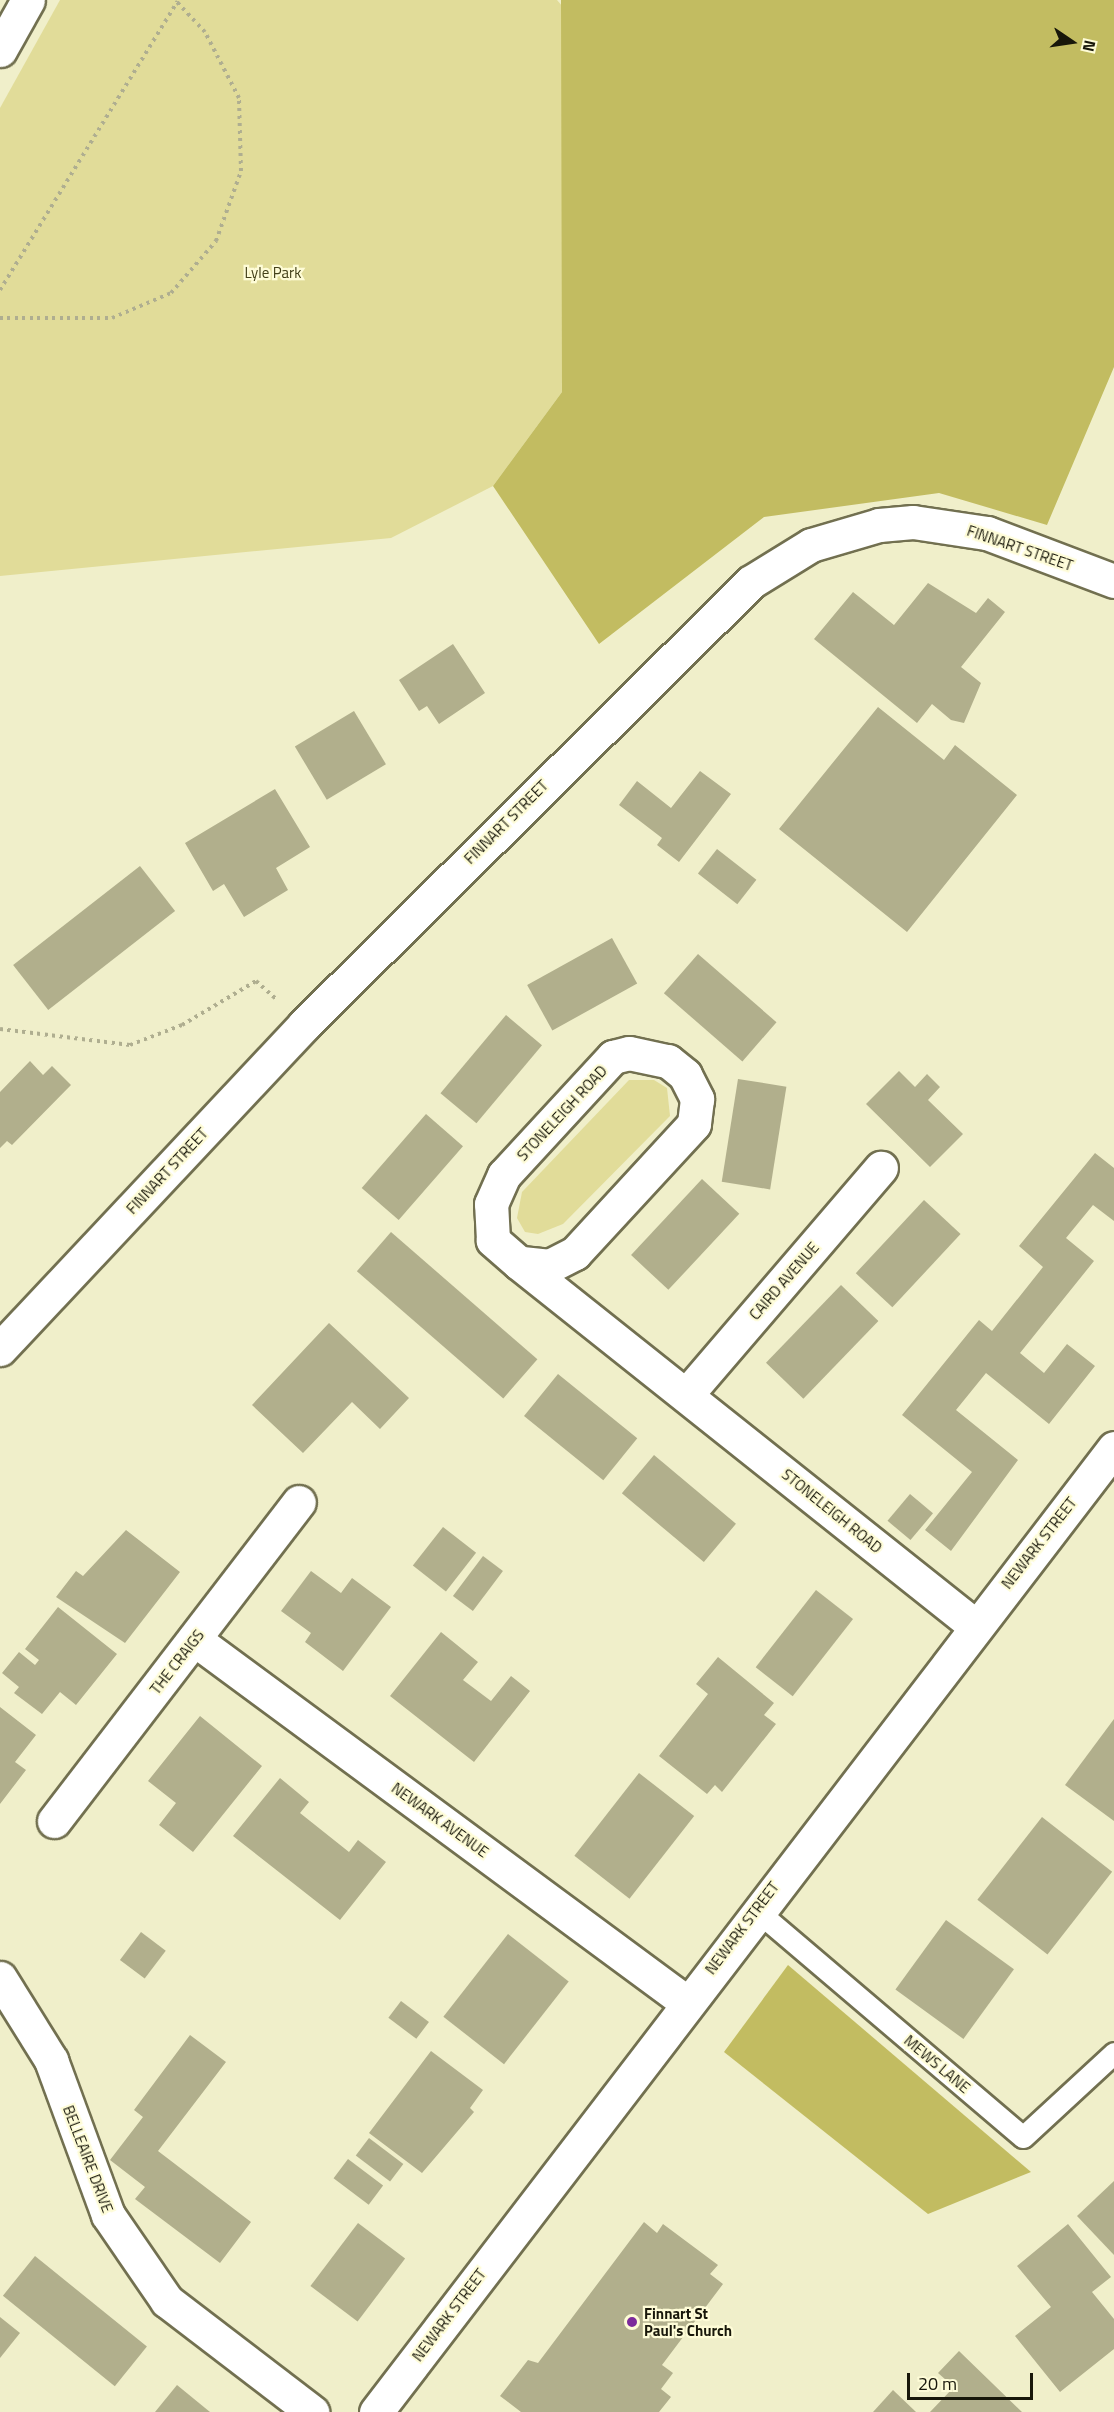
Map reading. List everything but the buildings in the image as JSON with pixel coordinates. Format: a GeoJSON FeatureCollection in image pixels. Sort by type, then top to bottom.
{"type":"FeatureCollection","features":[{"type":"Feature","properties":{"kind":"street"},"geometry":{"type":"LineString","coordinates":[[0,50],[27,0]]}},
{"type":"Feature","properties":{"kind":"street","name":"FINNART STREET"},"geometry":{"type":"LineString","coordinates":[[0,1348],[304,1025],[723,605],[783,560],[846,533],[913,522],[987,533],[1114,581]]}},
{"type":"Feature","properties":{"kind":"street","name":"STONELEIGH ROAD"},"geometry":{"type":"LineString","coordinates":[[519,1263],[550,1266],[575,1253],[694,1124],[697,1099],[685,1075],[668,1062],[629,1053],[613,1058],[504,1174],[491,1204],[493,1240],[519,1263],[687,1394],[974,1625]]}},
{"type":"Feature","properties":{"kind":"street","name":"CAIRD AVENUE"},"geometry":{"type":"LineString","coordinates":[[687,1394],[881,1168]]}},
{"type":"Feature","properties":{"kind":"street","name":"NEWARK STREET"},"geometry":{"type":"LineString","coordinates":[[376,2412],[974,1625],[1114,1448]]}},
{"type":"Feature","properties":{"kind":"street","name":"THE CRAIGS"},"geometry":{"type":"LineString","coordinates":[[54,1821],[299,1502]]}},
{"type":"Feature","properties":{"kind":"street","name":"NEWARK AVENUE"},"geometry":{"type":"LineString","coordinates":[[194,1639],[686,2002]]}},
{"type":"Feature","properties":{"kind":"street","name":"BELLEAIRE DRIVE"},"geometry":{"type":"LineString","coordinates":[[0,1978],[51,2060],[108,2215],[167,2301],[312,2412]]}},
{"type":"Feature","properties":{"kind":"lane","name":"MEWS LANE"},"geometry":{"type":"LineString","coordinates":[[756,1910],[1023,2137],[1114,2053]]}},
{"type":"Feature","properties":{"kind":"path"},"geometry":{"type":"LineString","coordinates":[[0,290],[178,1],[205,32],[239,98],[241,171],[216,241],[171,293],[112,318],[0,318]]}},
{"type":"Feature","properties":{"kind":"path"},"geometry":{"type":"LineString","coordinates":[[0,1029],[130,1045],[182,1025],[256,981],[304,1025]]}},
{"type":"Feature","properties":{"kind":"green space","name":"Lyle Park"},"geometry":{"type":"Polygon","coordinates":[[[60,0],[557,0],[563,7],[562,392],[493,486],[391,538],[0,576],[0,108],[60,0]]]}},
{"type":"Feature","properties":{"kind":"green space"},"geometry":{"type":"Polygon","coordinates":[[[629,1080],[654,1080],[667,1088],[670,1116],[563,1224],[538,1234],[525,1232],[517,1218],[522,1192],[629,1080]]]}},
{"type":"Feature","properties":{"kind":"shaded area"},"geometry":{"type":"Polygon","coordinates":[[[561,0],[1114,0],[1114,367],[1047,525],[939,493],[764,517],[599,644],[493,486],[562,392],[561,0]]]}},
{"type":"Feature","properties":{"kind":"shaded area"},"geometry":{"type":"Polygon","coordinates":[[[788,1965],[1031,2172],[928,2214],[724,2052],[788,1965]]]}},
{"type":"Feature","properties":{"kind":"place","name":"Finnart St Paul's Church"},"geometry":{"type":"Point","coordinates":[632,2322]}}]}
